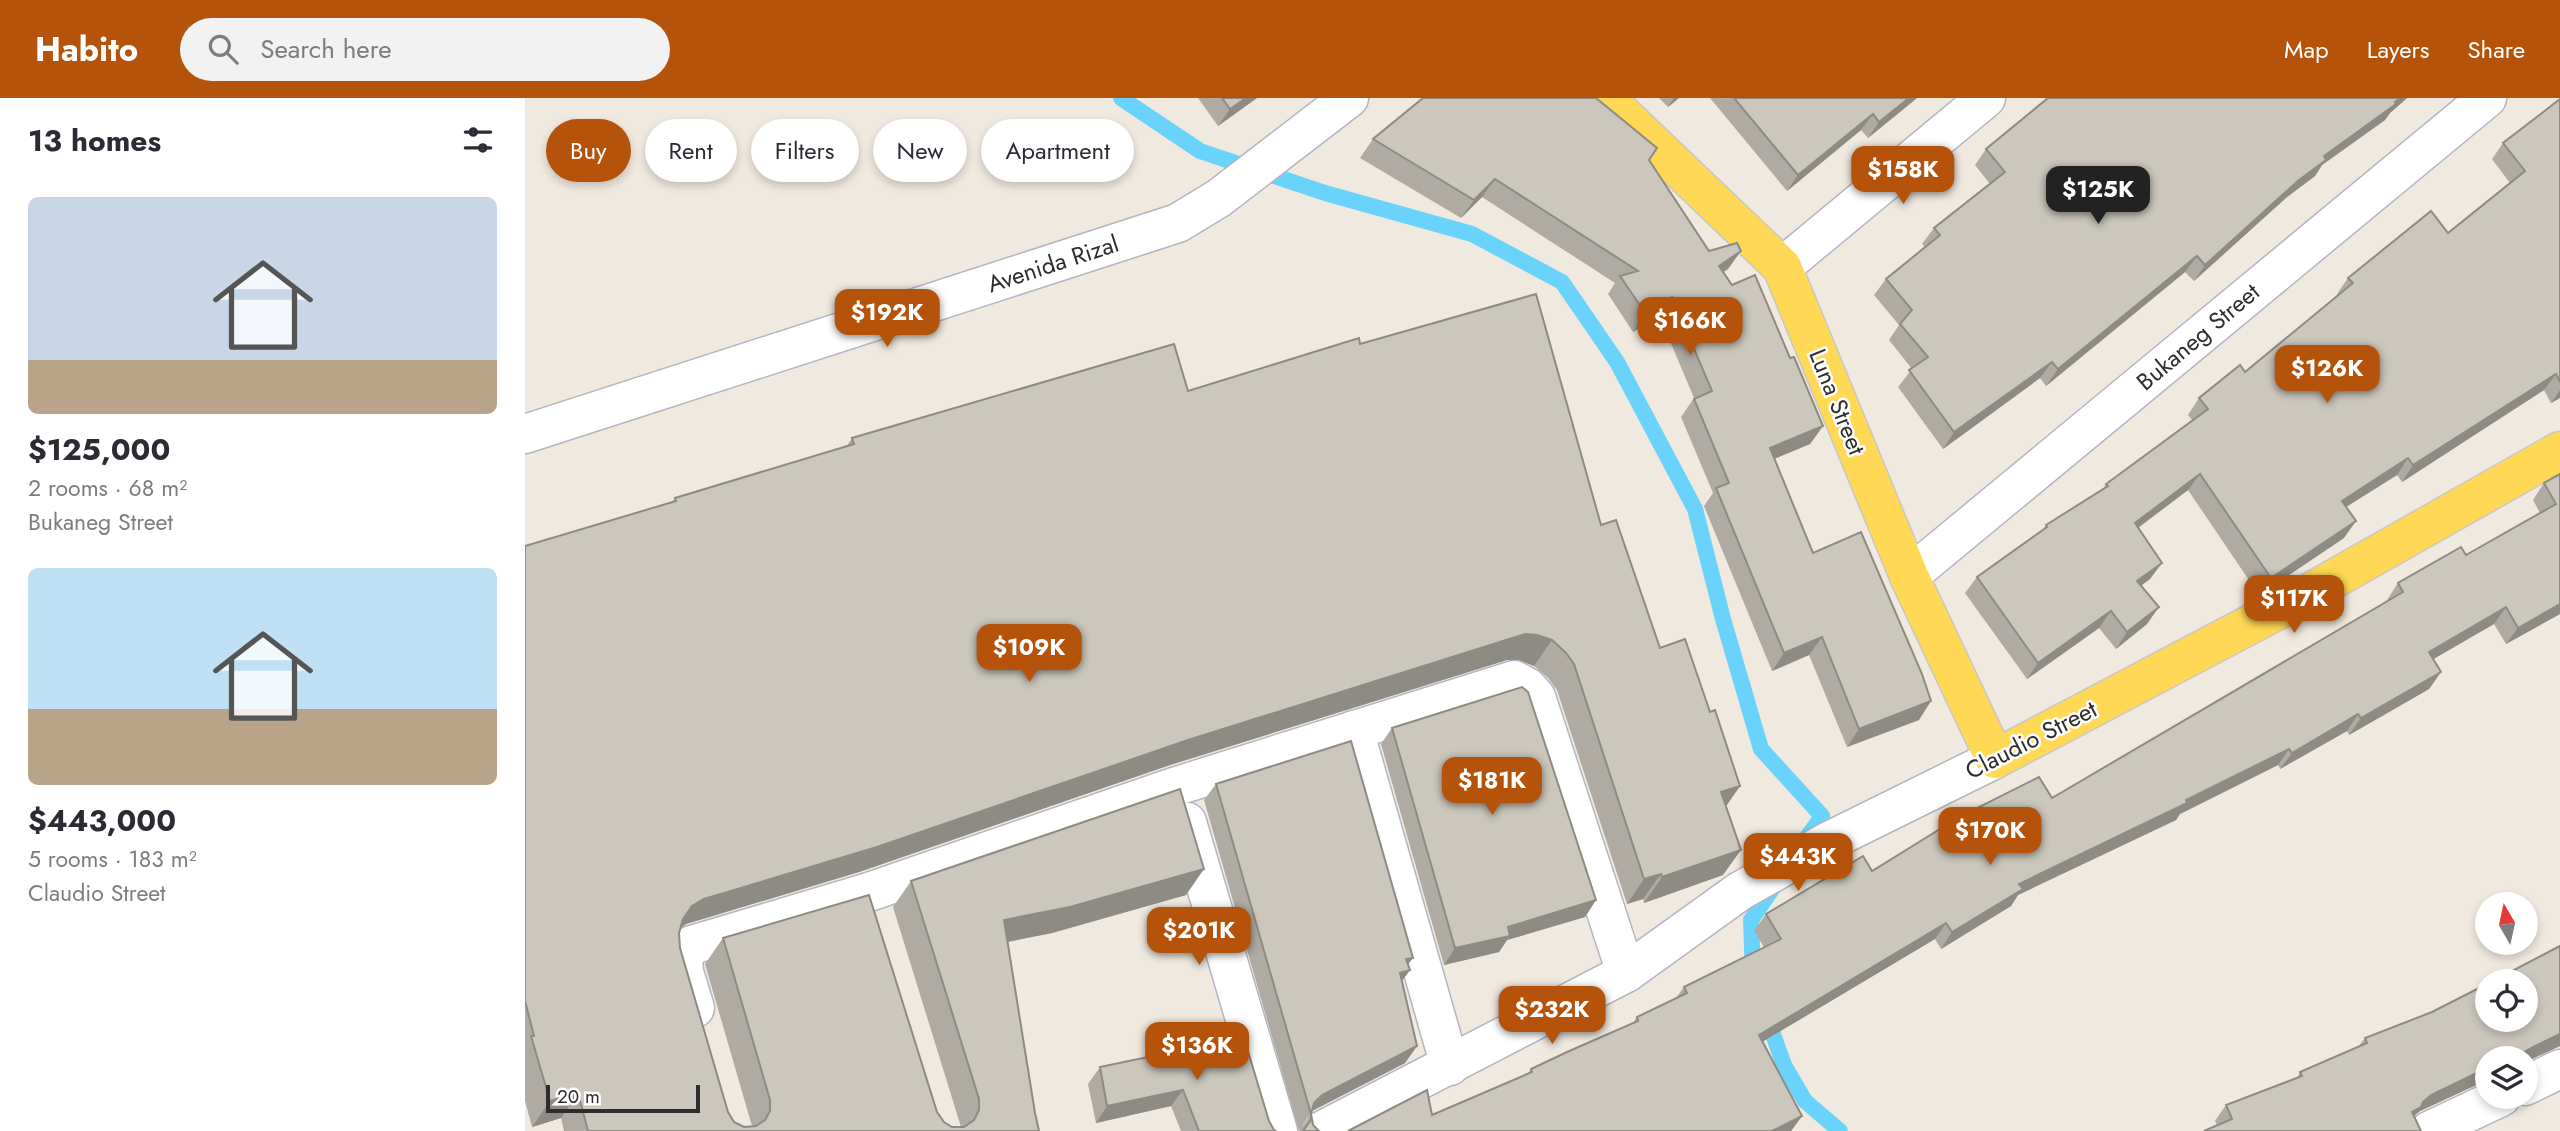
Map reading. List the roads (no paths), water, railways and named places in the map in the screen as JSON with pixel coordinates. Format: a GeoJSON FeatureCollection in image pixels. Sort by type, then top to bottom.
{"type":"FeatureCollection","features":[{"type":"Feature","properties":{"kind":"main road","name":"Luna Street"},"geometry":{"type":"LineString","coordinates":[[1605,98],[1782,267],[1909,576],[1996,759]]}},
{"type":"Feature","properties":{"kind":"main road","name":"Claudio Street"},"geometry":{"type":"LineString","coordinates":[[1996,759],[2295,601],[2560,451]]}},
{"type":"Feature","properties":{"kind":"street","name":"Avenida Rizal"},"geometry":{"type":"LineString","coordinates":[[525,434],[1178,223],[1219,198],[1349,98]]}},
{"type":"Feature","properties":{"kind":"street"},"geometry":{"type":"LineString","coordinates":[[1782,267],[1986,98]]}},
{"type":"Feature","properties":{"kind":"street","name":"Bukaneg Street"},"geometry":{"type":"LineString","coordinates":[[1909,576],[2487,98]]}},
{"type":"Feature","properties":{"kind":"street"},"geometry":{"type":"LineString","coordinates":[[704,1038],[684,972],[683,957],[692,945],[871,906],[1177,786],[1514,680],[1527,687],[1536,697],[1626,974]]}},
{"type":"Feature","properties":{"kind":"street"},"geometry":{"type":"LineString","coordinates":[[1354,730],[1450,1066]]}},
{"type":"Feature","properties":{"kind":"street","name":"Claudio Street"},"geometry":{"type":"LineString","coordinates":[[1321,1131],[1626,974],[1740,891],[1827,842],[1996,759]]}},
{"type":"Feature","properties":{"kind":"street"},"geometry":{"type":"LineString","coordinates":[[1177,786],[1278,1131]]}},
{"type":"Feature","properties":{"kind":"street"},"geometry":{"type":"LineString","coordinates":[[2538,1080],[2560,1069]]}},
{"type":"Feature","properties":{"kind":"street"},"geometry":{"type":"LineString","coordinates":[[2429,1131],[2476,1109]]}},
{"type":"Feature","properties":{"kind":"waterway"},"geometry":{"type":"LineString","coordinates":[[1121,98],[1200,151],[1325,193],[1472,234],[1562,282],[1617,362],[1695,509],[1723,619],[1761,749],[1822,816],[1803,843]]}},
{"type":"Feature","properties":{"kind":"waterway"},"geometry":{"type":"LineString","coordinates":[[1753,974],[1751,920],[1777,882]]}},
{"type":"Feature","properties":{"kind":"waterway"},"geometry":{"type":"LineString","coordinates":[[1766,1015],[1784,1065],[1805,1101],[1840,1131]]}}]}
